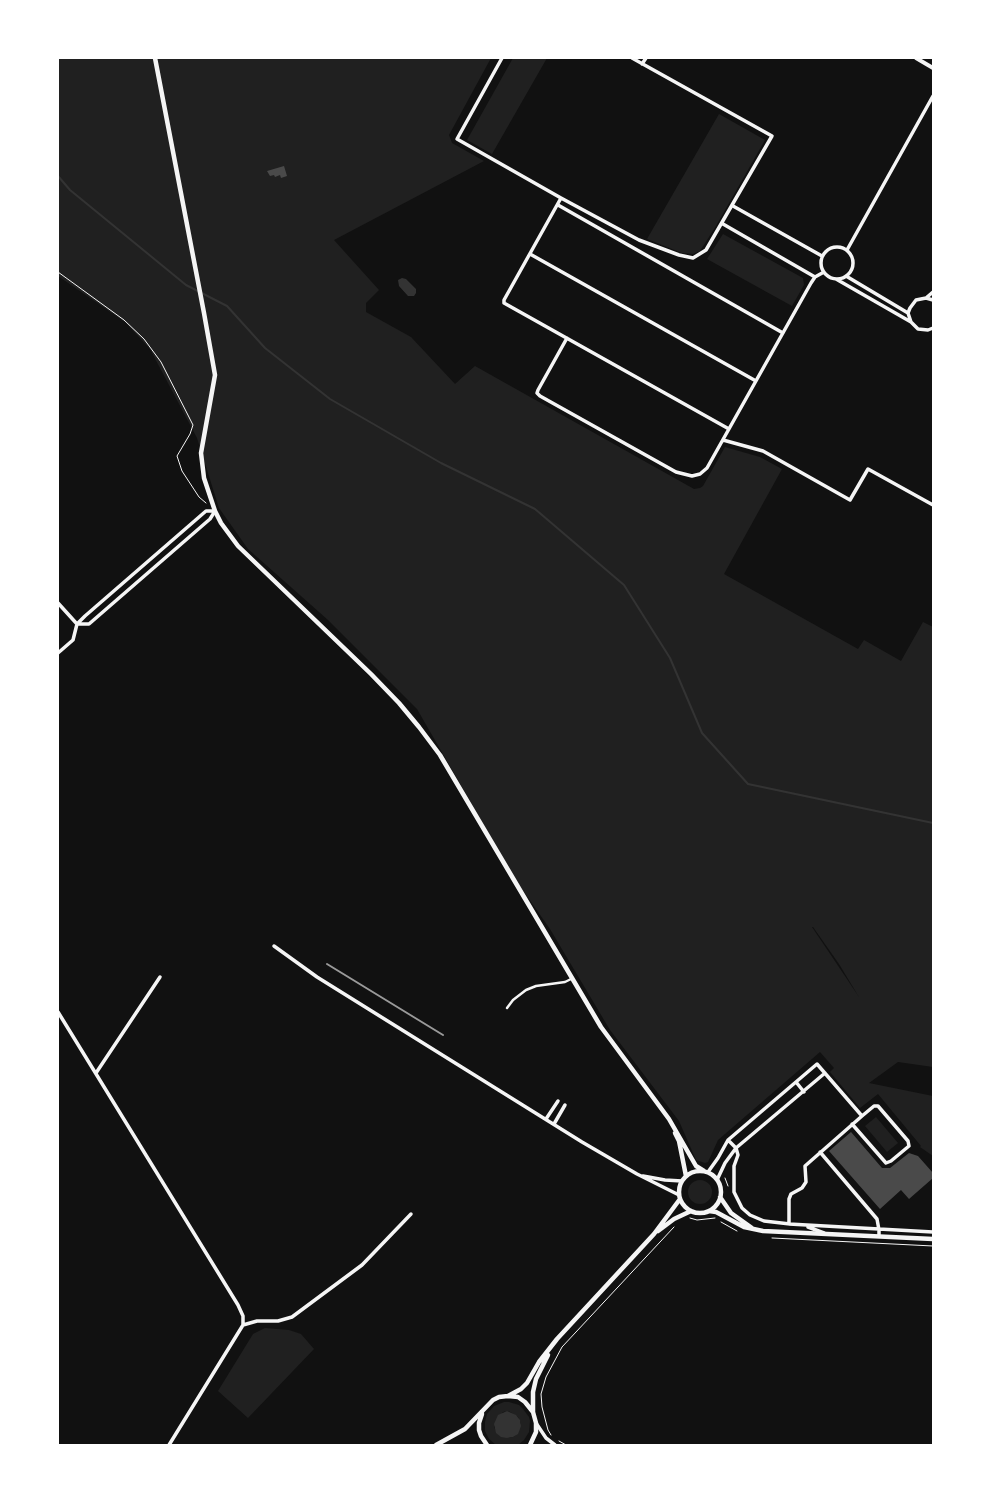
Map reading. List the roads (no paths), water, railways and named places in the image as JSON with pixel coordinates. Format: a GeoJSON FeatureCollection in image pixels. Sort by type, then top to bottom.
{"type":"FeatureCollection","features":[{"type":"Feature","properties":{"kind":"main road"},"geometry":{"type":"LineString","coordinates":[[155,58],[204,313],[214,375],[210,405],[203,437],[201,460],[207,489],[215,511],[221,523],[238,546],[371,674],[399,703],[440,755],[571,979],[609,1039],[669,1119],[682,1139],[696,1166],[706,1172],[717,1180],[720,1185],[720,1197],[718,1203],[709,1210],[700,1213],[691,1211],[686,1208],[680,1197],[679,1190],[682,1181],[686,1176],[698,1171],[706,1172]]}},
{"type":"Feature","properties":{"kind":"main road"},"geometry":{"type":"LineString","coordinates":[[669,1119],[679,1141],[686,1176]]}},
{"type":"Feature","properties":{"kind":"main road"},"geometry":{"type":"LineString","coordinates":[[508,1396],[527,1383],[539,1362],[565,1330],[654,1234],[680,1197]]}},
{"type":"Feature","properties":{"kind":"main road"},"geometry":{"type":"LineString","coordinates":[[720,1197],[731,1212],[752,1228]]}},
{"type":"Feature","properties":{"kind":"main road"},"geometry":{"type":"LineString","coordinates":[[709,1210],[738,1225],[776,1232],[933,1239]]}},
{"type":"Feature","properties":{"kind":"main road"},"geometry":{"type":"LineString","coordinates":[[654,1234],[674,1219],[685,1216],[691,1211]]}},
{"type":"Feature","properties":{"kind":"main road"},"geometry":{"type":"LineString","coordinates":[[530,1445],[536,1432],[536,1423],[533,1412],[533,1392],[536,1379],[551,1348]]}},
{"type":"Feature","properties":{"kind":"main road"},"geometry":{"type":"LineString","coordinates":[[436,1445],[465,1429],[493,1400],[499,1397],[508,1396],[518,1398],[525,1402],[533,1412]]}},
{"type":"Feature","properties":{"kind":"main road"},"geometry":{"type":"LineString","coordinates":[[483,1410],[479,1423],[479,1430],[487,1445]]}},
{"type":"Feature","properties":{"kind":"street"},"geometry":{"type":"LineString","coordinates":[[502,58],[457,139],[561,198],[640,240],[679,255],[693,258],[706,250],[723,224],[772,136],[632,58]]}},
{"type":"Feature","properties":{"kind":"street"},"geometry":{"type":"LineString","coordinates":[[642,64],[646,58]]}},
{"type":"Feature","properties":{"kind":"street"},"geometry":{"type":"LineString","coordinates":[[916,58],[933,68]]}},
{"type":"Feature","properties":{"kind":"street"},"geometry":{"type":"LineString","coordinates":[[847,250],[933,96]]}},
{"type":"Feature","properties":{"kind":"street"},"geometry":{"type":"LineString","coordinates":[[561,198],[504,300],[504,303],[729,429]]}},
{"type":"Feature","properties":{"kind":"street"},"geometry":{"type":"LineString","coordinates":[[558,205],[783,333]]}},
{"type":"Feature","properties":{"kind":"street"},"geometry":{"type":"LineString","coordinates":[[733,206],[822,256]]}},
{"type":"Feature","properties":{"kind":"street"},"geometry":{"type":"LineString","coordinates":[[723,224],[815,277]]}},
{"type":"Feature","properties":{"kind":"street"},"geometry":{"type":"LineString","coordinates":[[836,279],[846,276],[853,268],[854,263],[851,254],[843,247],[832,247],[822,256],[821,263],[824,272],[831,278],[836,279],[911,322],[918,329],[928,330],[933,328]]}},
{"type":"Feature","properties":{"kind":"street"},"geometry":{"type":"LineString","coordinates":[[530,254],[756,381]]}},
{"type":"Feature","properties":{"kind":"street"},"geometry":{"type":"LineString","coordinates":[[567,338],[538,390],[540,396],[682,475],[692,476],[700,474],[707,468],[815,277],[824,272]]}},
{"type":"Feature","properties":{"kind":"street"},"geometry":{"type":"LineString","coordinates":[[846,276],[908,313]]}},
{"type":"Feature","properties":{"kind":"street"},"geometry":{"type":"LineString","coordinates":[[926,298],[933,292]]}},
{"type":"Feature","properties":{"kind":"street"},"geometry":{"type":"LineString","coordinates":[[911,322],[908,313],[912,303],[916,300],[926,298],[933,300]]}},
{"type":"Feature","properties":{"kind":"street"},"geometry":{"type":"LineString","coordinates":[[723,440],[763,451],[850,500],[868,469],[933,505]]}},
{"type":"Feature","properties":{"kind":"street"},"geometry":{"type":"LineString","coordinates":[[58,603],[77,624],[89,624],[210,520],[215,511]]}},
{"type":"Feature","properties":{"kind":"street"},"geometry":{"type":"LineString","coordinates":[[58,653],[73,640],[77,624],[91,611],[206,512],[215,511]]}},
{"type":"Feature","properties":{"kind":"street"},"geometry":{"type":"LineString","coordinates":[[274,946],[317,977],[546,1120],[637,1174],[680,1197]]}},
{"type":"Feature","properties":{"kind":"street"},"geometry":{"type":"LineString","coordinates":[[96,1073],[160,977]]}},
{"type":"Feature","properties":{"kind":"street"},"geometry":{"type":"LineString","coordinates":[[507,1008],[513,1000],[526,990],[536,986],[565,982],[571,979]]}},
{"type":"Feature","properties":{"kind":"street"},"geometry":{"type":"LineString","coordinates":[[58,1012],[238,1305],[243,1316],[243,1325],[169,1445]]}},
{"type":"Feature","properties":{"kind":"street"},"geometry":{"type":"LineString","coordinates":[[706,1172],[718,1158],[728,1140],[817,1064],[862,1116]]}},
{"type":"Feature","properties":{"kind":"street"},"geometry":{"type":"LineString","coordinates":[[717,1180],[731,1153],[736,1148],[825,1073]]}},
{"type":"Feature","properties":{"kind":"street"},"geometry":{"type":"LineString","coordinates":[[796,1082],[804,1092]]}},
{"type":"Feature","properties":{"kind":"street"},"geometry":{"type":"LineString","coordinates":[[546,1120],[558,1101]]}},
{"type":"Feature","properties":{"kind":"street"},"geometry":{"type":"LineString","coordinates":[[554,1124],[565,1105]]}},
{"type":"Feature","properties":{"kind":"street"},"geometry":{"type":"LineString","coordinates":[[789,1224],[789,1199],[795,1190],[802,1188],[806,1182],[805,1166],[852,1124],[874,1106],[878,1106],[908,1141],[909,1146],[891,1161],[886,1163],[852,1124]]}},
{"type":"Feature","properties":{"kind":"street"},"geometry":{"type":"LineString","coordinates":[[728,1140],[736,1148],[738,1155],[734,1166],[734,1192],[739,1204],[746,1211],[760,1220],[774,1223],[933,1232]]}},
{"type":"Feature","properties":{"kind":"street"},"geometry":{"type":"LineString","coordinates":[[820,1152],[874,1216],[878,1223],[879,1236]]}},
{"type":"Feature","properties":{"kind":"street"},"geometry":{"type":"LineString","coordinates":[[637,1174],[665,1180],[682,1181]]}},
{"type":"Feature","properties":{"kind":"street"},"geometry":{"type":"LineString","coordinates":[[243,1325],[257,1321],[278,1321],[292,1317],[362,1265],[411,1214]]}},
{"type":"Feature","properties":{"kind":"street"},"geometry":{"type":"LineString","coordinates":[[789,1224],[809,1227],[829,1234]]}},
{"type":"Feature","properties":{"kind":"street"},"geometry":{"type":"LineString","coordinates":[[536,1423],[546,1438],[555,1445]]}},
{"type":"Feature","properties":{"kind":"waterway"},"geometry":{"type":"LineString","coordinates":[[58,176],[70,190],[186,285],[227,306],[265,348],[330,399],[441,463],[535,509],[624,585],[670,658],[702,733],[748,784],[933,823]]}},
{"type":"Feature","properties":{"kind":"railway"},"geometry":{"type":"LineString","coordinates":[[327,964],[443,1035]]}}]}
